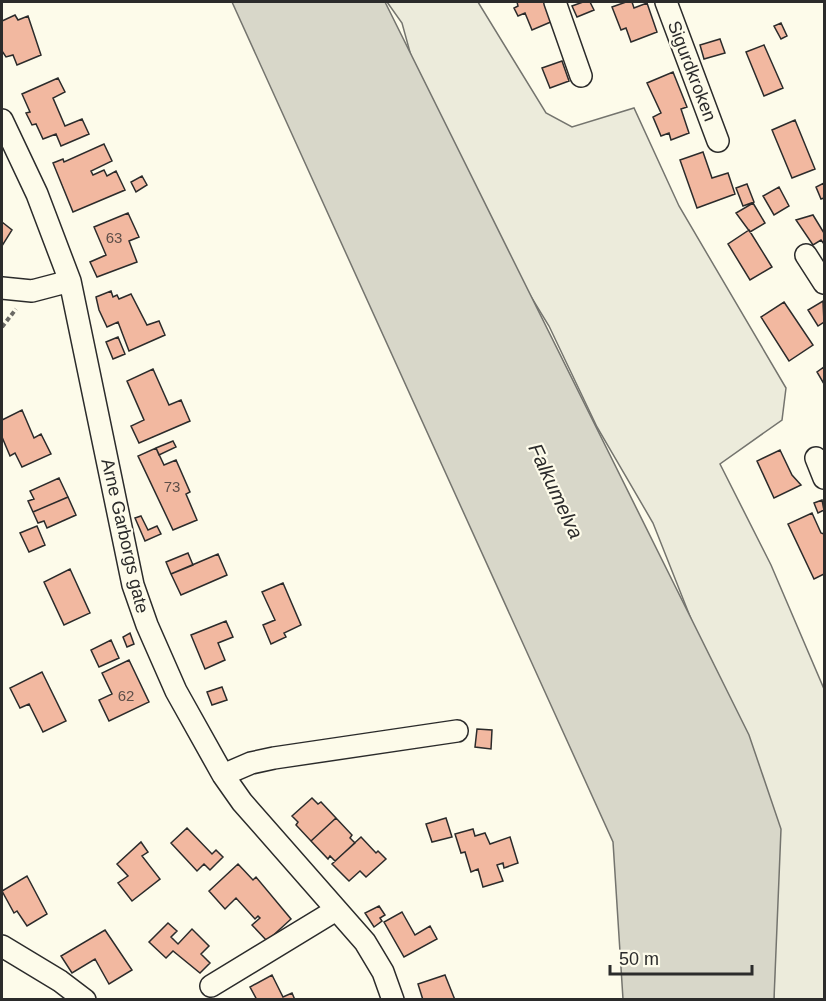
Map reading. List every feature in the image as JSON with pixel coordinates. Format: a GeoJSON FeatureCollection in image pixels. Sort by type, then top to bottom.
{"type":"FeatureCollection","features":[{"type":"Feature","properties":{"kind":"street"},"geometry":{"type":"LineString","coordinates":[[555,2],[581,76]]}},
{"type":"Feature","properties":{"kind":"street","name":"Sigurdkroken"},"geometry":{"type":"LineString","coordinates":[[666,2],[718,141]]}},
{"type":"Feature","properties":{"kind":"street","name":"Arne Garborgs gate"},"geometry":{"type":"LineString","coordinates":[[2,120],[37,194],[70,281],[133,585],[147,625],[176,691],[223,775],[242,802],[365,942],[383,972],[393,999]]}},
{"type":"Feature","properties":{"kind":"street"},"geometry":{"type":"LineString","coordinates":[[806,255],[825,283]]}},
{"type":"Feature","properties":{"kind":"street"},"geometry":{"type":"LineString","coordinates":[[2,288],[32,291],[70,281]]}},
{"type":"Feature","properties":{"kind":"street"},"geometry":{"type":"LineString","coordinates":[[223,775],[251,763],[274,758],[457,731]]}},
{"type":"Feature","properties":{"kind":"street"},"geometry":{"type":"LineString","coordinates":[[212,986],[336,910]]}},
{"type":"Feature","properties":{"kind":"street"},"geometry":{"type":"LineString","coordinates":[[2,946],[85,999]]}},
{"type":"Feature","properties":{"kind":"shaded area"},"geometry":{"type":"Polygon","coordinates":[[[387,2],[478,2],[546,113],[572,127],[634,108],[679,206],[786,388],[782,420],[720,464],[771,565],[824,689],[824,999],[774,999],[775,940],[693,624],[653,523],[597,427],[549,326],[433,136],[402,23],[387,2]]]}},
{"type":"Feature","properties":{"kind":"water","name":"Falkumelva"},"geometry":{"type":"Polygon","coordinates":[[[232,2],[385,2],[749,735],[781,829],[774,999],[623,999],[613,842],[232,2]]]}},
{"type":"Feature","properties":{"kind":"building"},"geometry":{"type":"Polygon","coordinates":[[[517,2],[545,2],[553,21],[532,30],[525,13],[518,16],[514,8],[518,6],[517,2]]]}},
{"type":"Feature","properties":{"kind":"building"},"geometry":{"type":"Polygon","coordinates":[[[590,2],[594,10],[577,17],[572,6],[590,2]]]}},
{"type":"Feature","properties":{"kind":"building"},"geometry":{"type":"Polygon","coordinates":[[[632,2],[634,8],[647,3],[657,32],[631,42],[626,28],[621,30],[612,7],[632,2]]]}},
{"type":"Feature","properties":{"kind":"building"},"geometry":{"type":"Polygon","coordinates":[[[15,15],[18,20],[28,16],[41,55],[17,65],[13,55],[6,57],[2,51],[2,21],[15,15]]]}},
{"type":"Feature","properties":{"kind":"building"},"geometry":{"type":"Polygon","coordinates":[[[781,23],[787,36],[781,39],[774,26],[781,23]]]}},
{"type":"Feature","properties":{"kind":"building"},"geometry":{"type":"Polygon","coordinates":[[[720,39],[725,53],[704,59],[700,45],[720,39]]]}},
{"type":"Feature","properties":{"kind":"building"},"geometry":{"type":"Polygon","coordinates":[[[764,45],[783,88],[764,96],[746,52],[764,45]]]}},
{"type":"Feature","properties":{"kind":"building"},"geometry":{"type":"Polygon","coordinates":[[[562,61],[569,81],[550,88],[542,68],[562,61]]]}},
{"type":"Feature","properties":{"kind":"building"},"geometry":{"type":"Polygon","coordinates":[[[673,72],[687,107],[681,109],[689,133],[671,140],[669,133],[661,136],[653,117],[661,113],[647,83],[673,72]]]}},
{"type":"Feature","properties":{"kind":"building"},"geometry":{"type":"Polygon","coordinates":[[[58,78],[65,92],[53,98],[65,126],[82,119],[89,134],[61,146],[56,134],[43,139],[36,124],[32,125],[26,113],[30,112],[22,94],[58,78]]]}},
{"type":"Feature","properties":{"kind":"building"},"geometry":{"type":"Polygon","coordinates":[[[795,120],[815,169],[792,178],[772,130],[795,120]]]}},
{"type":"Feature","properties":{"kind":"building"},"geometry":{"type":"Polygon","coordinates":[[[104,144],[112,161],[91,171],[93,175],[104,170],[107,176],[116,171],[125,190],[73,212],[53,163],[63,159],[64,162],[104,144]]]}},
{"type":"Feature","properties":{"kind":"building"},"geometry":{"type":"Polygon","coordinates":[[[703,152],[712,178],[728,173],[735,194],[697,208],[680,160],[703,152]]]}},
{"type":"Feature","properties":{"kind":"building"},"geometry":{"type":"Polygon","coordinates":[[[142,176],[147,185],[136,192],[131,182],[142,176]]]}},
{"type":"Feature","properties":{"kind":"building"},"geometry":{"type":"Polygon","coordinates":[[[824,183],[824,198],[821,199],[816,187],[824,183]]]}},
{"type":"Feature","properties":{"kind":"building"},"geometry":{"type":"Polygon","coordinates":[[[747,184],[754,202],[743,206],[736,188],[747,184]]]}},
{"type":"Feature","properties":{"kind":"building"},"geometry":{"type":"Polygon","coordinates":[[[779,187],[789,206],[774,215],[763,196],[779,187]]]}},
{"type":"Feature","properties":{"kind":"building"},"geometry":{"type":"Polygon","coordinates":[[[753,203],[765,223],[750,232],[736,213],[753,203]]]}},
{"type":"Feature","properties":{"kind":"building"},"geometry":{"type":"Polygon","coordinates":[[[128,213],[139,237],[129,241],[137,262],[97,277],[90,262],[106,255],[94,227],[128,213]]]}},
{"type":"Feature","properties":{"kind":"building"},"geometry":{"type":"Polygon","coordinates":[[[813,215],[824,233],[824,244],[821,240],[813,245],[796,220],[813,215]]]}},
{"type":"Feature","properties":{"kind":"building"},"geometry":{"type":"Polygon","coordinates":[[[2,222],[12,230],[2,246],[2,222]]]}},
{"type":"Feature","properties":{"kind":"building"},"geometry":{"type":"Polygon","coordinates":[[[749,230],[772,267],[750,280],[728,244],[749,230]]]}},
{"type":"Feature","properties":{"kind":"building"},"geometry":{"type":"Polygon","coordinates":[[[111,291],[113,297],[117,295],[119,299],[131,294],[147,325],[159,321],[165,335],[129,351],[118,322],[107,327],[99,310],[96,297],[111,291]]]}},
{"type":"Feature","properties":{"kind":"building"},"geometry":{"type":"Polygon","coordinates":[[[823,301],[824,322],[818,326],[808,310],[823,301]]]}},
{"type":"Feature","properties":{"kind":"building"},"geometry":{"type":"Polygon","coordinates":[[[784,302],[813,345],[789,361],[761,317],[784,302]]]}},
{"type":"Feature","properties":{"kind":"building"},"geometry":{"type":"Polygon","coordinates":[[[118,337],[125,354],[113,359],[106,342],[118,337]]]}},
{"type":"Feature","properties":{"kind":"building"},"geometry":{"type":"Polygon","coordinates":[[[824,367],[824,384],[817,372],[824,367]]]}},
{"type":"Feature","properties":{"kind":"building"},"geometry":{"type":"Polygon","coordinates":[[[153,369],[169,405],[181,400],[190,421],[139,443],[131,426],[144,420],[127,381],[153,369]]]}},
{"type":"Feature","properties":{"kind":"building"},"geometry":{"type":"Polygon","coordinates":[[[22,410],[34,438],[41,434],[51,454],[22,467],[15,453],[10,456],[2,437],[2,420],[22,410]]]}},
{"type":"Feature","properties":{"kind":"building"},"geometry":{"type":"Polygon","coordinates":[[[173,441],[176,447],[159,455],[156,448],[173,441]]]}},
{"type":"Feature","properties":{"kind":"building"},"geometry":{"type":"Polygon","coordinates":[[[156,448],[164,465],[176,460],[190,492],[186,494],[197,520],[173,530],[138,456],[156,448]]]}},
{"type":"Feature","properties":{"kind":"building"},"geometry":{"type":"Polygon","coordinates":[[[780,450],[792,475],[801,485],[774,498],[757,461],[780,450]]]}},
{"type":"Feature","properties":{"kind":"building"},"geometry":{"type":"Polygon","coordinates":[[[59,478],[68,497],[33,512],[28,501],[34,499],[30,491],[59,478]]]}},
{"type":"Feature","properties":{"kind":"building"},"geometry":{"type":"Polygon","coordinates":[[[68,497],[76,515],[47,528],[44,521],[38,523],[33,512],[68,497]]]}},
{"type":"Feature","properties":{"kind":"building"},"geometry":{"type":"Polygon","coordinates":[[[822,500],[824,510],[818,513],[814,503],[822,500]]]}},
{"type":"Feature","properties":{"kind":"building"},"geometry":{"type":"Polygon","coordinates":[[[812,513],[821,533],[824,534],[824,574],[814,579],[788,524],[812,513]]]}},
{"type":"Feature","properties":{"kind":"building"},"geometry":{"type":"Polygon","coordinates":[[[141,516],[148,530],[157,526],[161,534],[145,541],[135,518],[141,516]]]}},
{"type":"Feature","properties":{"kind":"building"},"geometry":{"type":"Polygon","coordinates":[[[37,526],[45,545],[29,552],[20,533],[37,526]]]}},
{"type":"Feature","properties":{"kind":"building"},"geometry":{"type":"Polygon","coordinates":[[[188,553],[193,565],[171,574],[166,562],[188,553]]]}},
{"type":"Feature","properties":{"kind":"building"},"geometry":{"type":"Polygon","coordinates":[[[218,554],[227,575],[181,595],[171,574],[218,554]]]}},
{"type":"Feature","properties":{"kind":"building"},"geometry":{"type":"Polygon","coordinates":[[[70,569],[90,613],[64,625],[44,582],[70,569]]]}},
{"type":"Feature","properties":{"kind":"building"},"geometry":{"type":"Polygon","coordinates":[[[283,583],[301,625],[284,633],[286,637],[271,644],[263,625],[275,620],[262,592],[283,583]]]}},
{"type":"Feature","properties":{"kind":"building"},"geometry":{"type":"Polygon","coordinates":[[[226,621],[233,637],[218,643],[225,660],[205,669],[191,635],[226,621]]]}},
{"type":"Feature","properties":{"kind":"building"},"geometry":{"type":"Polygon","coordinates":[[[130,633],[134,644],[127,647],[123,637],[130,633]]]}},
{"type":"Feature","properties":{"kind":"building"},"geometry":{"type":"Polygon","coordinates":[[[111,640],[119,658],[99,667],[91,650],[111,640]]]}},
{"type":"Feature","properties":{"kind":"building"},"geometry":{"type":"Polygon","coordinates":[[[129,660],[149,702],[109,721],[99,700],[112,694],[102,673],[129,660]]]}},
{"type":"Feature","properties":{"kind":"building"},"geometry":{"type":"Polygon","coordinates":[[[42,672],[66,721],[43,732],[29,704],[20,708],[10,688],[42,672]]]}},
{"type":"Feature","properties":{"kind":"building"},"geometry":{"type":"Polygon","coordinates":[[[222,687],[227,700],[212,705],[207,692],[222,687]]]}},
{"type":"Feature","properties":{"kind":"building"},"geometry":{"type":"Polygon","coordinates":[[[477,729],[492,730],[491,749],[475,747],[477,729]]]}},
{"type":"Feature","properties":{"kind":"building"},"geometry":{"type":"Polygon","coordinates":[[[312,798],[318,804],[321,802],[336,818],[311,841],[296,825],[298,822],[292,816],[312,798]]]}},
{"type":"Feature","properties":{"kind":"building"},"geometry":{"type":"Polygon","coordinates":[[[336,818],[352,835],[350,838],[355,843],[335,861],[330,856],[328,859],[311,841],[336,818]]]}},
{"type":"Feature","properties":{"kind":"building"},"geometry":{"type":"Polygon","coordinates":[[[446,818],[452,837],[432,842],[426,824],[446,818]]]}},
{"type":"Feature","properties":{"kind":"building"},"geometry":{"type":"Polygon","coordinates":[[[187,828],[212,854],[216,850],[223,857],[210,870],[204,864],[197,871],[171,843],[187,828]]]}},
{"type":"Feature","properties":{"kind":"building"},"geometry":{"type":"Polygon","coordinates":[[[473,829],[475,836],[485,833],[490,844],[510,837],[518,863],[504,868],[503,863],[497,865],[503,881],[483,887],[478,869],[471,872],[465,852],[461,853],[455,834],[473,829]]]}},
{"type":"Feature","properties":{"kind":"building"},"geometry":{"type":"Polygon","coordinates":[[[361,837],[376,853],[378,851],[386,859],[366,877],[360,871],[349,881],[332,864],[361,837]]]}},
{"type":"Feature","properties":{"kind":"building"},"geometry":{"type":"Polygon","coordinates":[[[141,842],[148,852],[142,856],[160,879],[132,901],[118,883],[128,876],[117,864],[141,842]]]}},
{"type":"Feature","properties":{"kind":"building"},"geometry":{"type":"Polygon","coordinates":[[[238,864],[253,880],[256,877],[291,919],[267,941],[252,925],[260,918],[258,916],[255,919],[236,898],[225,909],[209,891],[238,864]]]}},
{"type":"Feature","properties":{"kind":"building"},"geometry":{"type":"Polygon","coordinates":[[[27,876],[47,914],[27,926],[17,911],[14,913],[2,891],[27,876]]]}},
{"type":"Feature","properties":{"kind":"building"},"geometry":{"type":"Polygon","coordinates":[[[379,906],[385,915],[380,918],[382,921],[374,927],[365,913],[379,906]]]}},
{"type":"Feature","properties":{"kind":"building"},"geometry":{"type":"Polygon","coordinates":[[[402,912],[415,935],[430,926],[437,939],[404,957],[384,922],[402,912]]]}},
{"type":"Feature","properties":{"kind":"building"},"geometry":{"type":"Polygon","coordinates":[[[168,923],[177,931],[171,937],[178,944],[192,929],[209,946],[201,954],[210,963],[200,973],[173,951],[166,958],[149,942],[168,923]]]}},
{"type":"Feature","properties":{"kind":"building"},"geometry":{"type":"Polygon","coordinates":[[[105,930],[132,970],[109,984],[95,959],[72,973],[61,956],[105,930]]]}},
{"type":"Feature","properties":{"kind":"building"},"geometry":{"type":"Polygon","coordinates":[[[272,975],[283,997],[292,993],[295,1000],[257,1000],[250,987],[272,975]]]}},
{"type":"Feature","properties":{"kind":"building"},"geometry":{"type":"Polygon","coordinates":[[[445,975],[455,1000],[423,1000],[418,984],[445,975]]]}}]}
